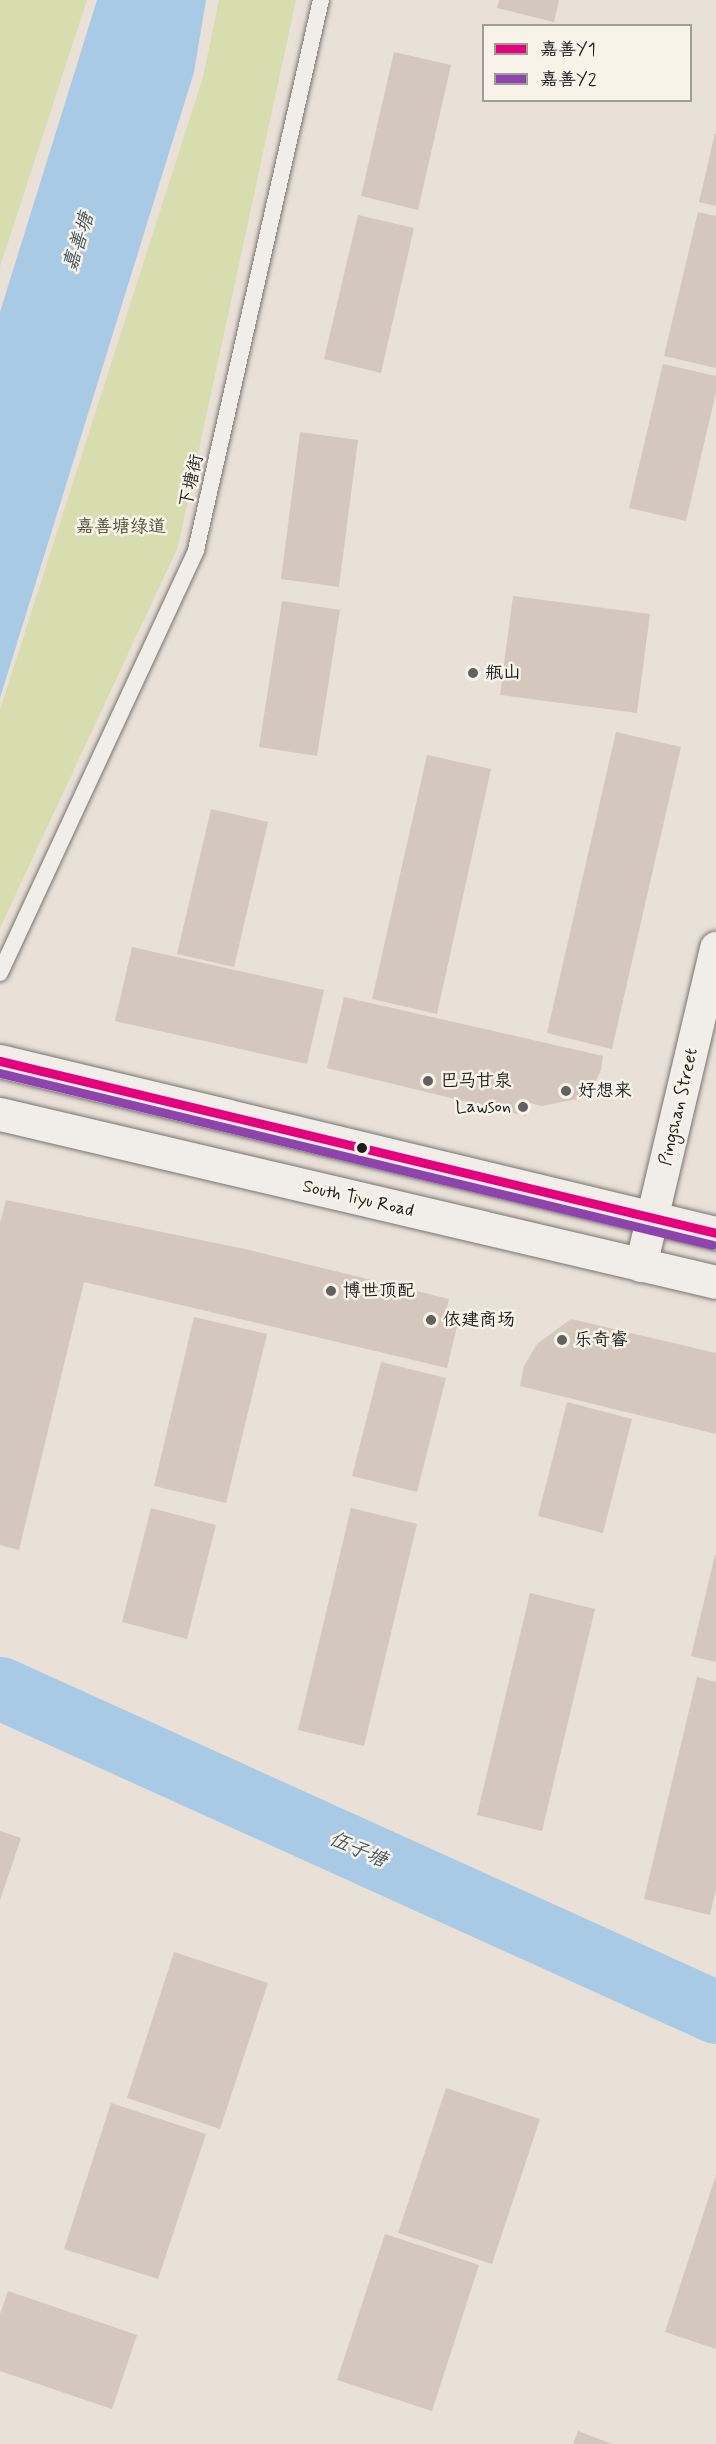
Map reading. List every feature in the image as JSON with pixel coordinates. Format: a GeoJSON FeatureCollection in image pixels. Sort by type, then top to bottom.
{"type":"FeatureCollection","features":[{"type":"Feature","properties":{"kind":"main road"},"geometry":{"type":"LineString","coordinates":[[0,1061],[716,1233]]}},
{"type":"Feature","properties":{"kind":"main road","name":"South Tiyu Road"},"geometry":{"type":"LineString","coordinates":[[0,1114],[716,1282]]}},
{"type":"Feature","properties":{"kind":"street","name":"Pingshan Street"},"geometry":{"type":"LineString","coordinates":[[641,1266],[716,948]]}},
{"type":"Feature","properties":{"kind":"lane","name":"下塘街"},"geometry":{"type":"LineString","coordinates":[[0,973],[196,550],[321,0]]}},
{"type":"Feature","properties":{"kind":"green space"},"geometry":{"type":"Polygon","coordinates":[[[0,0],[87,0],[0,267],[0,0]]]}},
{"type":"Feature","properties":{"kind":"green space","name":"嘉善塘绿道"},"geometry":{"type":"Polygon","coordinates":[[[219,0],[296,0],[178,547],[0,928],[0,710],[203,77],[219,0]]]}},
{"type":"Feature","properties":{"kind":"water","name":"嘉善塘"},"geometry":{"type":"Polygon","coordinates":[[[97,0],[206,0],[194,72],[0,698],[0,312],[97,0]]]}},
{"type":"Feature","properties":{"kind":"building"},"geometry":{"type":"Polygon","coordinates":[[[499,0],[559,0],[554,22],[497,8],[499,0]]]}},
{"type":"Feature","properties":{"kind":"building"},"geometry":{"type":"Polygon","coordinates":[[[394,52],[451,65],[418,210],[361,196],[394,52]]]}},
{"type":"Feature","properties":{"kind":"building"},"geometry":{"type":"Polygon","coordinates":[[[716,134],[716,206],[699,202],[716,134]]]}},
{"type":"Feature","properties":{"kind":"building"},"geometry":{"type":"Polygon","coordinates":[[[698,212],[716,216],[716,368],[664,356],[698,212]]]}},
{"type":"Feature","properties":{"kind":"building"},"geometry":{"type":"Polygon","coordinates":[[[358,215],[414,228],[381,373],[324,359],[358,215]]]}},
{"type":"Feature","properties":{"kind":"building"},"geometry":{"type":"Polygon","coordinates":[[[663,364],[716,376],[716,392],[686,521],[629,508],[663,364]]]}},
{"type":"Feature","properties":{"kind":"building"},"geometry":{"type":"Polygon","coordinates":[[[300,432],[358,440],[339,587],[281,579],[300,432]]]}},
{"type":"Feature","properties":{"kind":"building"},"geometry":{"type":"Polygon","coordinates":[[[513,596],[650,614],[637,713],[500,695],[513,596]]]}},
{"type":"Feature","properties":{"kind":"building"},"geometry":{"type":"Polygon","coordinates":[[[282,601],[340,610],[317,756],[259,747],[282,601]]]}},
{"type":"Feature","properties":{"kind":"building"},"geometry":{"type":"Polygon","coordinates":[[[616,732],[681,747],[612,1049],[547,1033],[616,732]]]}},
{"type":"Feature","properties":{"kind":"building"},"geometry":{"type":"Polygon","coordinates":[[[427,755],[491,769],[437,1014],[372,999],[427,755]]]}},
{"type":"Feature","properties":{"kind":"building"},"geometry":{"type":"Polygon","coordinates":[[[211,809],[268,822],[234,967],[177,954],[211,809]]]}},
{"type":"Feature","properties":{"kind":"building"},"geometry":{"type":"Polygon","coordinates":[[[132,947],[324,990],[307,1064],[115,1021],[132,947]]]}},
{"type":"Feature","properties":{"kind":"building"},"geometry":{"type":"Polygon","coordinates":[[[344,997],[603,1056],[601,1070],[594,1085],[577,1099],[542,1106],[530,1103],[526,1116],[327,1068],[344,997]]]}},
{"type":"Feature","properties":{"kind":"building"},"geometry":{"type":"Polygon","coordinates":[[[6,1200],[245,1249],[449,1299],[446,1311],[455,1315],[457,1326],[447,1368],[84,1282],[19,1550],[0,1545],[0,1223],[6,1200]]]}},
{"type":"Feature","properties":{"kind":"building"},"geometry":{"type":"Polygon","coordinates":[[[194,1317],[267,1334],[226,1503],[154,1486],[194,1317]]]}},
{"type":"Feature","properties":{"kind":"building"},"geometry":{"type":"Polygon","coordinates":[[[571,1319],[716,1353],[716,1434],[520,1386],[524,1366],[537,1344],[571,1319]]]}},
{"type":"Feature","properties":{"kind":"building"},"geometry":{"type":"Polygon","coordinates":[[[381,1362],[446,1378],[417,1492],[352,1476],[381,1362]]]}},
{"type":"Feature","properties":{"kind":"building"},"geometry":{"type":"Polygon","coordinates":[[[567,1402],[632,1419],[603,1533],[538,1516],[567,1402]]]}},
{"type":"Feature","properties":{"kind":"building"},"geometry":{"type":"Polygon","coordinates":[[[151,1508],[216,1525],[187,1639],[122,1622],[151,1508]]]}},
{"type":"Feature","properties":{"kind":"building"},"geometry":{"type":"Polygon","coordinates":[[[351,1508],[417,1524],[364,1746],[298,1730],[351,1508]]]}},
{"type":"Feature","properties":{"kind":"building"},"geometry":{"type":"Polygon","coordinates":[[[716,1555],[716,1662],[691,1656],[716,1555]]]}},
{"type":"Feature","properties":{"kind":"building"},"geometry":{"type":"Polygon","coordinates":[[[530,1593],[595,1609],[542,1831],[477,1815],[530,1593]]]}},
{"type":"Feature","properties":{"kind":"building"},"geometry":{"type":"Polygon","coordinates":[[[697,1677],[716,1682],[716,1889],[710,1915],[644,1899],[697,1677]]]}},
{"type":"Feature","properties":{"kind":"building"},"geometry":{"type":"Polygon","coordinates":[[[0,1831],[21,1838],[0,1900],[0,1831]]]}},
{"type":"Feature","properties":{"kind":"building"},"geometry":{"type":"Polygon","coordinates":[[[174,1952],[268,1983],[220,2129],[127,2098],[174,1952]]]}},
{"type":"Feature","properties":{"kind":"building"},"geometry":{"type":"Polygon","coordinates":[[[446,2088],[540,2119],[492,2264],[398,2233],[446,2088]]]}},
{"type":"Feature","properties":{"kind":"building"},"geometry":{"type":"Polygon","coordinates":[[[111,2103],[206,2134],[158,2279],[64,2249],[111,2103]]]}},
{"type":"Feature","properties":{"kind":"building"},"geometry":{"type":"Polygon","coordinates":[[[716,2175],[716,2349],[665,2332],[716,2175]]]}},
{"type":"Feature","properties":{"kind":"building"},"geometry":{"type":"Polygon","coordinates":[[[385,2234],[479,2265],[432,2411],[337,2380],[385,2234]]]}},
{"type":"Feature","properties":{"kind":"building"},"geometry":{"type":"Polygon","coordinates":[[[8,2291],[137,2335],[112,2409],[0,2371],[0,2314],[8,2291]]]}},
{"type":"Feature","properties":{"kind":"building"},"geometry":{"type":"Polygon","coordinates":[[[578,2431],[612,2444],[573,2444],[578,2431]]]}},
{"type":"Feature","properties":{"kind":"waterway","name":"伍子塘"},"geometry":{"type":"LineString","coordinates":[[0,1688],[716,2012]]}},
{"type":"Feature","properties":{"kind":"transit line","name":"嘉善Y1"},"geometry":{"type":"LineString","coordinates":[[0,1061],[716,1233]]}},
{"type":"Feature","properties":{"kind":"transit line","name":"嘉善Y2"},"geometry":{"type":"LineString","coordinates":[[0,1073],[713,1245]]}},
{"type":"Feature","properties":{"kind":"place","name":"瓶山"},"geometry":{"type":"Point","coordinates":[473,673]}},
{"type":"Feature","properties":{"kind":"place","name":"巴马甘泉"},"geometry":{"type":"Point","coordinates":[428,1081]}},
{"type":"Feature","properties":{"kind":"place","name":"好想来"},"geometry":{"type":"Point","coordinates":[566,1091]}},
{"type":"Feature","properties":{"kind":"place","name":"Lawson"},"geometry":{"type":"Point","coordinates":[523,1107]}},
{"type":"Feature","properties":{"kind":"place","name":"博世顶配"},"geometry":{"type":"Point","coordinates":[331,1291]}},
{"type":"Feature","properties":{"kind":"place","name":"依建商场"},"geometry":{"type":"Point","coordinates":[431,1320]}},
{"type":"Feature","properties":{"kind":"place","name":"乐奇睿"},"geometry":{"type":"Point","coordinates":[562,1340]}}]}
